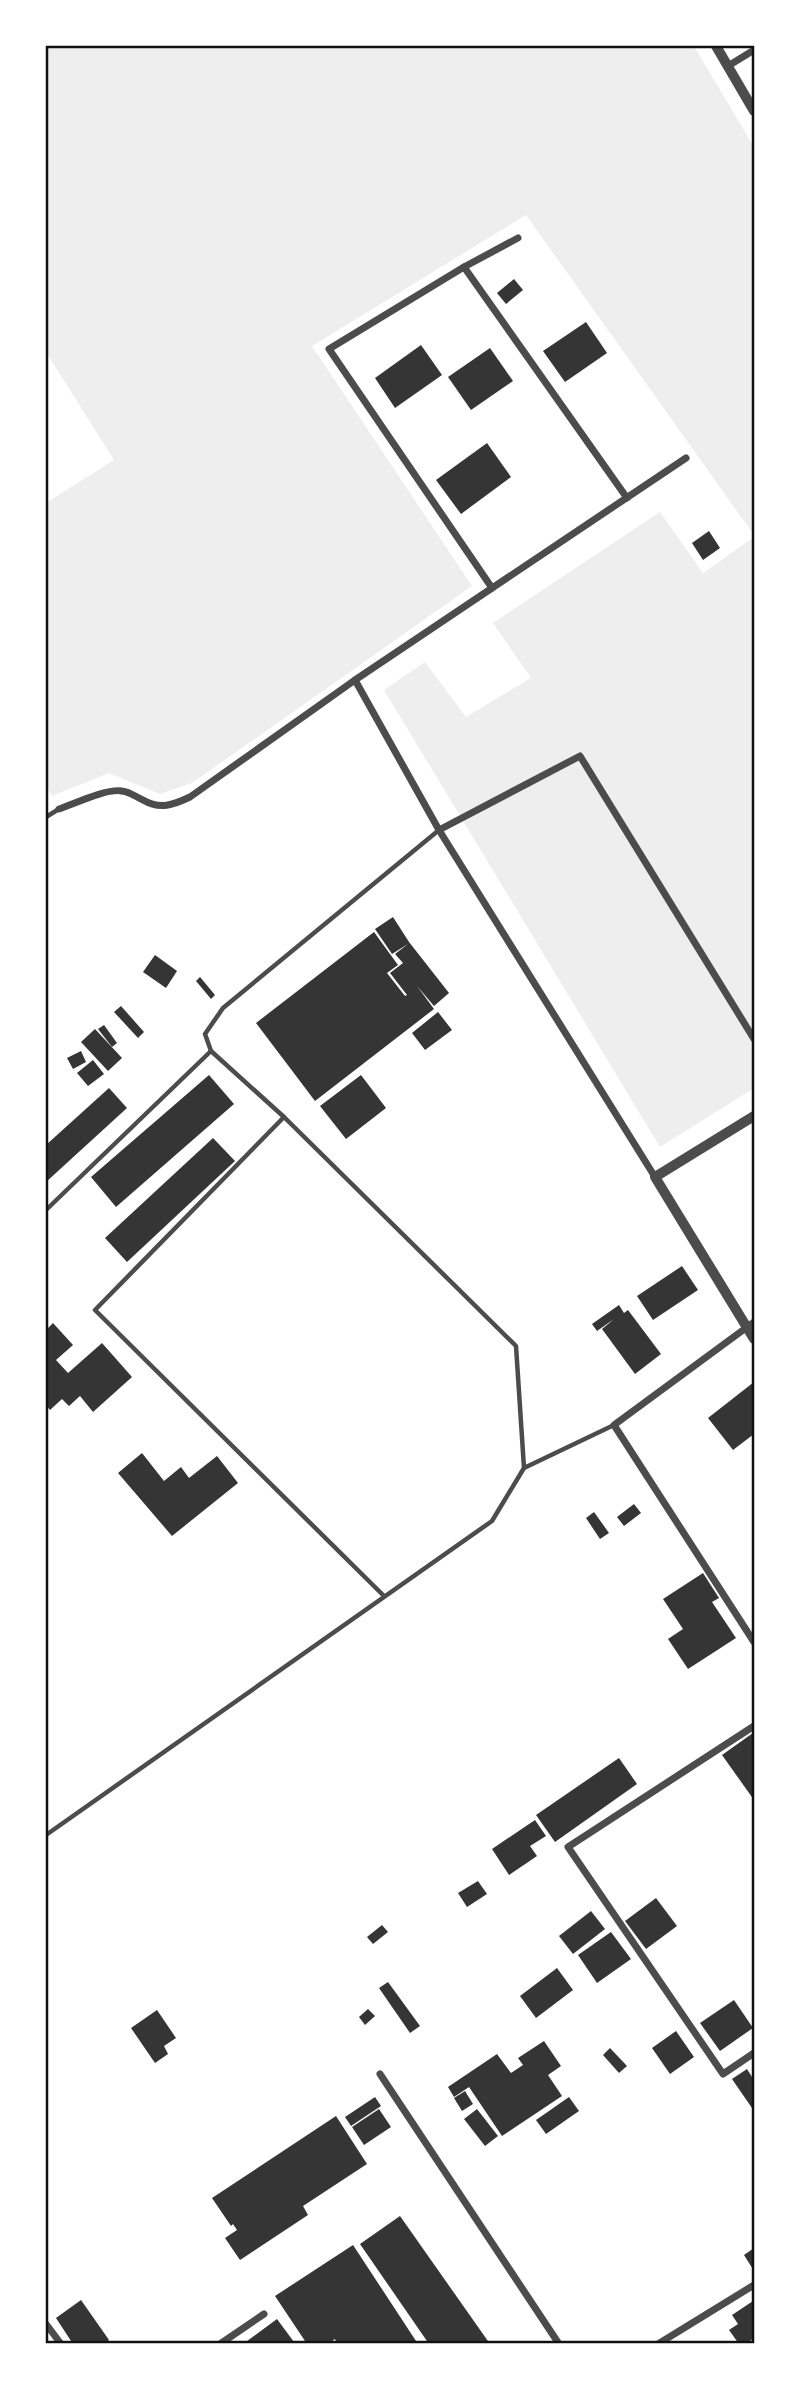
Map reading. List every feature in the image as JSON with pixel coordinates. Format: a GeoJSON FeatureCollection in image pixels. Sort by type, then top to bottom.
{"type":"FeatureCollection","features":[{"type":"Feature","properties":{"kind":"street"},"geometry":{"type":"LineString","coordinates":[[716,46],[754,111]]}},
{"type":"Feature","properties":{"kind":"street"},"geometry":{"type":"LineString","coordinates":[[728,66],[754,50]]}},
{"type":"Feature","properties":{"kind":"street"},"geometry":{"type":"LineString","coordinates":[[492,589],[329,349],[519,237]]}},
{"type":"Feature","properties":{"kind":"street"},"geometry":{"type":"LineString","coordinates":[[464,267],[626,498]]}},
{"type":"Feature","properties":{"kind":"street"},"geometry":{"type":"LineString","coordinates":[[58,809],[112,791],[123,791],[155,806],[167,807],[190,797],[355,680],[686,458]]}},
{"type":"Feature","properties":{"kind":"street"},"geometry":{"type":"LineString","coordinates":[[355,680],[439,830],[750,1325],[754,1339]]}},
{"type":"Feature","properties":{"kind":"street"},"geometry":{"type":"LineString","coordinates":[[439,830],[580,757],[754,1040]]}},
{"type":"Feature","properties":{"kind":"street"},"geometry":{"type":"LineString","coordinates":[[655,1177],[754,1116]]}},
{"type":"Feature","properties":{"kind":"street"},"geometry":{"type":"LineString","coordinates":[[750,1325],[614,1425],[754,1642]]}},
{"type":"Feature","properties":{"kind":"street"},"geometry":{"type":"LineString","coordinates":[[754,1727],[568,1847],[723,2074],[754,2053]]}},
{"type":"Feature","properties":{"kind":"street"},"geometry":{"type":"LineString","coordinates":[[380,2074],[559,2343]]}},
{"type":"Feature","properties":{"kind":"street"},"geometry":{"type":"LineString","coordinates":[[658,2343],[754,2285]]}},
{"type":"Feature","properties":{"kind":"street"},"geometry":{"type":"LineString","coordinates":[[220,2343],[264,2314]]}},
{"type":"Feature","properties":{"kind":"street"},"geometry":{"type":"LineString","coordinates":[[46,2324],[61,2343]]}},
{"type":"Feature","properties":{"kind":"lane"},"geometry":{"type":"LineString","coordinates":[[46,817],[58,809]]}},
{"type":"Feature","properties":{"kind":"lane"},"geometry":{"type":"LineString","coordinates":[[439,830],[223,1008],[205,1034],[211,1051],[284,1117],[516,1346],[524,1468]]}},
{"type":"Feature","properties":{"kind":"lane"},"geometry":{"type":"LineString","coordinates":[[46,1210],[211,1051]]}},
{"type":"Feature","properties":{"kind":"lane"},"geometry":{"type":"LineString","coordinates":[[284,1117],[95,1310],[384,1597]]}},
{"type":"Feature","properties":{"kind":"lane"},"geometry":{"type":"LineString","coordinates":[[46,1835],[492,1521],[524,1468],[614,1425]]}},
{"type":"Feature","properties":{"kind":"shaded area"},"geometry":{"type":"Polygon","coordinates":[[[46,46],[694,46],[754,147],[754,535],[526,215],[312,346],[472,586],[192,783],[160,794],[109,773],[52,796],[46,786],[46,503],[114,460],[46,352],[46,46]]]}},
{"type":"Feature","properties":{"kind":"shaded area"},"geometry":{"type":"Polygon","coordinates":[[[660,512],[703,573],[754,537],[754,1088],[660,1147],[384,690],[425,662],[466,717],[531,678],[493,623],[660,512]]]}},
{"type":"Feature","properties":{"kind":"building"},"geometry":{"type":"Polygon","coordinates":[[[514,279],[523,290],[506,304],[497,293],[514,279]]]}},
{"type":"Feature","properties":{"kind":"building"},"geometry":{"type":"Polygon","coordinates":[[[586,322],[607,353],[565,382],[543,351],[586,322]]]}},
{"type":"Feature","properties":{"kind":"building"},"geometry":{"type":"Polygon","coordinates":[[[421,345],[442,375],[395,408],[375,378],[421,345]]]}},
{"type":"Feature","properties":{"kind":"building"},"geometry":{"type":"Polygon","coordinates":[[[490,348],[513,381],[471,410],[448,377],[490,348]]]}},
{"type":"Feature","properties":{"kind":"building"},"geometry":{"type":"Polygon","coordinates":[[[487,443],[511,477],[461,514],[436,480],[487,443]]]}},
{"type":"Feature","properties":{"kind":"building"},"geometry":{"type":"Polygon","coordinates":[[[709,531],[720,548],[703,560],[692,543],[709,531]]]}},
{"type":"Feature","properties":{"kind":"building"},"geometry":{"type":"Polygon","coordinates":[[[393,917],[449,993],[434,1006],[417,986],[434,1009],[315,1101],[256,1023],[374,932],[398,965],[387,973],[405,996],[407,995],[390,973],[403,963],[395,954],[408,944],[392,954],[375,929],[393,917]]]}},
{"type":"Feature","properties":{"kind":"building"},"geometry":{"type":"Polygon","coordinates":[[[155,955],[177,971],[166,988],[143,972],[155,955]]]}},
{"type":"Feature","properties":{"kind":"building"},"geometry":{"type":"Polygon","coordinates":[[[200,977],[215,995],[211,999],[196,981],[200,977]]]}},
{"type":"Feature","properties":{"kind":"building"},"geometry":{"type":"Polygon","coordinates":[[[121,1006],[144,1032],[138,1038],[114,1012],[121,1006]]]}},
{"type":"Feature","properties":{"kind":"building"},"geometry":{"type":"Polygon","coordinates":[[[438,1012],[452,1030],[425,1050],[412,1033],[438,1012]]]}},
{"type":"Feature","properties":{"kind":"building"},"geometry":{"type":"Polygon","coordinates":[[[104,1025],[117,1043],[112,1047],[98,1029],[104,1025]]]}},
{"type":"Feature","properties":{"kind":"building"},"geometry":{"type":"Polygon","coordinates":[[[95,1029],[122,1058],[108,1071],[81,1042],[95,1029]]]}},
{"type":"Feature","properties":{"kind":"building"},"geometry":{"type":"Polygon","coordinates":[[[81,1051],[86,1062],[73,1069],[67,1058],[81,1051]]]}},
{"type":"Feature","properties":{"kind":"building"},"geometry":{"type":"Polygon","coordinates":[[[93,1060],[104,1074],[88,1086],[77,1073],[93,1060]]]}},
{"type":"Feature","properties":{"kind":"building"},"geometry":{"type":"Polygon","coordinates":[[[209,1075],[234,1104],[116,1207],[91,1177],[209,1075]]]}},
{"type":"Feature","properties":{"kind":"building"},"geometry":{"type":"Polygon","coordinates":[[[361,1075],[386,1108],[346,1139],[320,1106],[361,1075]]]}},
{"type":"Feature","properties":{"kind":"building"},"geometry":{"type":"Polygon","coordinates":[[[109,1088],[127,1108],[46,1182],[46,1145],[109,1088]]]}},
{"type":"Feature","properties":{"kind":"building"},"geometry":{"type":"Polygon","coordinates":[[[213,1138],[235,1161],[127,1262],[105,1238],[213,1138]]]}},
{"type":"Feature","properties":{"kind":"building"},"geometry":{"type":"Polygon","coordinates":[[[682,1266],[698,1290],[653,1320],[637,1296],[682,1266]]]}},
{"type":"Feature","properties":{"kind":"building"},"geometry":{"type":"Polygon","coordinates":[[[619,1305],[624,1313],[628,1310],[661,1354],[635,1374],[602,1329],[614,1319],[597,1331],[592,1324],[619,1305]]]}},
{"type":"Feature","properties":{"kind":"building"},"geometry":{"type":"Polygon","coordinates":[[[53,1323],[73,1345],[56,1360],[68,1373],[102,1343],[132,1377],[93,1412],[80,1396],[69,1406],[62,1399],[50,1410],[46,1405],[46,1330],[53,1323]]]}},
{"type":"Feature","properties":{"kind":"building"},"geometry":{"type":"Polygon","coordinates":[[[754,1382],[754,1434],[733,1450],[708,1418],[754,1382]]]}},
{"type":"Feature","properties":{"kind":"building"},"geometry":{"type":"Polygon","coordinates":[[[142,1453],[164,1481],[181,1467],[189,1478],[217,1456],[238,1483],[172,1536],[118,1473],[142,1453]]]}},
{"type":"Feature","properties":{"kind":"building"},"geometry":{"type":"Polygon","coordinates":[[[634,1504],[641,1513],[624,1526],[617,1517],[634,1504]]]}},
{"type":"Feature","properties":{"kind":"building"},"geometry":{"type":"Polygon","coordinates":[[[594,1512],[609,1533],[600,1539],[586,1518],[594,1512]]]}},
{"type":"Feature","properties":{"kind":"building"},"geometry":{"type":"Polygon","coordinates":[[[703,1573],[719,1598],[712,1602],[736,1638],[688,1669],[668,1639],[683,1629],[663,1599],[703,1573]]]}},
{"type":"Feature","properties":{"kind":"building"},"geometry":{"type":"Polygon","coordinates":[[[753,1733],[754,1735],[754,1800],[722,1755],[753,1733]]]}},
{"type":"Feature","properties":{"kind":"building"},"geometry":{"type":"Polygon","coordinates":[[[619,1758],[637,1784],[555,1842],[536,1815],[619,1758]]]}},
{"type":"Feature","properties":{"kind":"building"},"geometry":{"type":"Polygon","coordinates":[[[535,1820],[546,1836],[530,1846],[537,1856],[509,1875],[492,1849],[535,1820]]]}},
{"type":"Feature","properties":{"kind":"building"},"geometry":{"type":"Polygon","coordinates":[[[478,1881],[487,1894],[467,1907],[458,1893],[478,1881]]]}},
{"type":"Feature","properties":{"kind":"building"},"geometry":{"type":"Polygon","coordinates":[[[656,1898],[677,1926],[646,1949],[625,1921],[656,1898]]]}},
{"type":"Feature","properties":{"kind":"building"},"geometry":{"type":"Polygon","coordinates":[[[591,1911],[605,1929],[573,1954],[559,1936],[591,1911]]]}},
{"type":"Feature","properties":{"kind":"building"},"geometry":{"type":"Polygon","coordinates":[[[382,1925],[388,1932],[373,1944],[367,1937],[382,1925]]]}},
{"type":"Feature","properties":{"kind":"building"},"geometry":{"type":"Polygon","coordinates":[[[611,1932],[631,1959],[597,1983],[578,1955],[611,1932]]]}},
{"type":"Feature","properties":{"kind":"building"},"geometry":{"type":"Polygon","coordinates":[[[557,1968],[573,1990],[536,2018],[520,1996],[557,1968]]]}},
{"type":"Feature","properties":{"kind":"building"},"geometry":{"type":"Polygon","coordinates":[[[388,1982],[420,2026],[410,2033],[379,1988],[388,1982]]]}},
{"type":"Feature","properties":{"kind":"building"},"geometry":{"type":"Polygon","coordinates":[[[734,2000],[753,2028],[720,2051],[700,2023],[734,2000]]]}},
{"type":"Feature","properties":{"kind":"building"},"geometry":{"type":"Polygon","coordinates":[[[368,2009],[375,2016],[365,2025],[359,2017],[368,2009]]]}},
{"type":"Feature","properties":{"kind":"building"},"geometry":{"type":"Polygon","coordinates":[[[157,2010],[176,2038],[164,2046],[168,2054],[155,2063],[131,2028],[157,2010]]]}},
{"type":"Feature","properties":{"kind":"building"},"geometry":{"type":"Polygon","coordinates":[[[676,2031],[694,2057],[670,2074],[652,2048],[676,2031]]]}},
{"type":"Feature","properties":{"kind":"building"},"geometry":{"type":"Polygon","coordinates":[[[544,2041],[561,2066],[548,2075],[562,2096],[502,2136],[469,2087],[454,2097],[448,2087],[497,2054],[511,2073],[523,2065],[518,2058],[544,2041]]]}},
{"type":"Feature","properties":{"kind":"building"},"geometry":{"type":"Polygon","coordinates":[[[610,2048],[627,2066],[619,2073],[603,2055],[610,2048]]]}},
{"type":"Feature","properties":{"kind":"building"},"geometry":{"type":"Polygon","coordinates":[[[747,2069],[754,2080],[754,2111],[732,2079],[747,2069]]]}},
{"type":"Feature","properties":{"kind":"building"},"geometry":{"type":"Polygon","coordinates":[[[465,2091],[473,2104],[462,2111],[454,2098],[465,2091]]]}},
{"type":"Feature","properties":{"kind":"building"},"geometry":{"type":"Polygon","coordinates":[[[375,2097],[381,2106],[351,2126],[345,2117],[375,2097]]]}},
{"type":"Feature","properties":{"kind":"building"},"geometry":{"type":"Polygon","coordinates":[[[569,2097],[579,2111],[546,2134],[536,2120],[569,2097]]]}},
{"type":"Feature","properties":{"kind":"building"},"geometry":{"type":"Polygon","coordinates":[[[379,2109],[391,2127],[364,2145],[352,2127],[379,2109]]]}},
{"type":"Feature","properties":{"kind":"building"},"geometry":{"type":"Polygon","coordinates":[[[477,2109],[498,2136],[485,2146],[464,2119],[477,2109]]]}},
{"type":"Feature","properties":{"kind":"building"},"geometry":{"type":"Polygon","coordinates":[[[336,2116],[367,2164],[303,2206],[308,2215],[240,2260],[225,2238],[237,2230],[233,2224],[231,2226],[212,2198],[336,2116]]]}},
{"type":"Feature","properties":{"kind":"building"},"geometry":{"type":"Polygon","coordinates":[[[400,2216],[490,2344],[429,2344],[360,2244],[400,2216]]]}},
{"type":"Feature","properties":{"kind":"building"},"geometry":{"type":"Polygon","coordinates":[[[353,2245],[418,2344],[337,2344],[335,2339],[328,2344],[307,2344],[275,2296],[353,2245]]]}},
{"type":"Feature","properties":{"kind":"building"},"geometry":{"type":"Polygon","coordinates":[[[754,2248],[754,2271],[744,2255],[754,2248]]]}},
{"type":"Feature","properties":{"kind":"building"},"geometry":{"type":"Polygon","coordinates":[[[81,2300],[109,2340],[104,2344],[73,2344],[56,2318],[81,2300]]]}},
{"type":"Feature","properties":{"kind":"building"},"geometry":{"type":"Polygon","coordinates":[[[753,2301],[754,2338],[746,2344],[739,2344],[729,2330],[738,2324],[732,2315],[753,2301]]]}},
{"type":"Feature","properties":{"kind":"building"},"geometry":{"type":"Polygon","coordinates":[[[277,2319],[294,2342],[243,2344],[277,2319]]]}}]}
